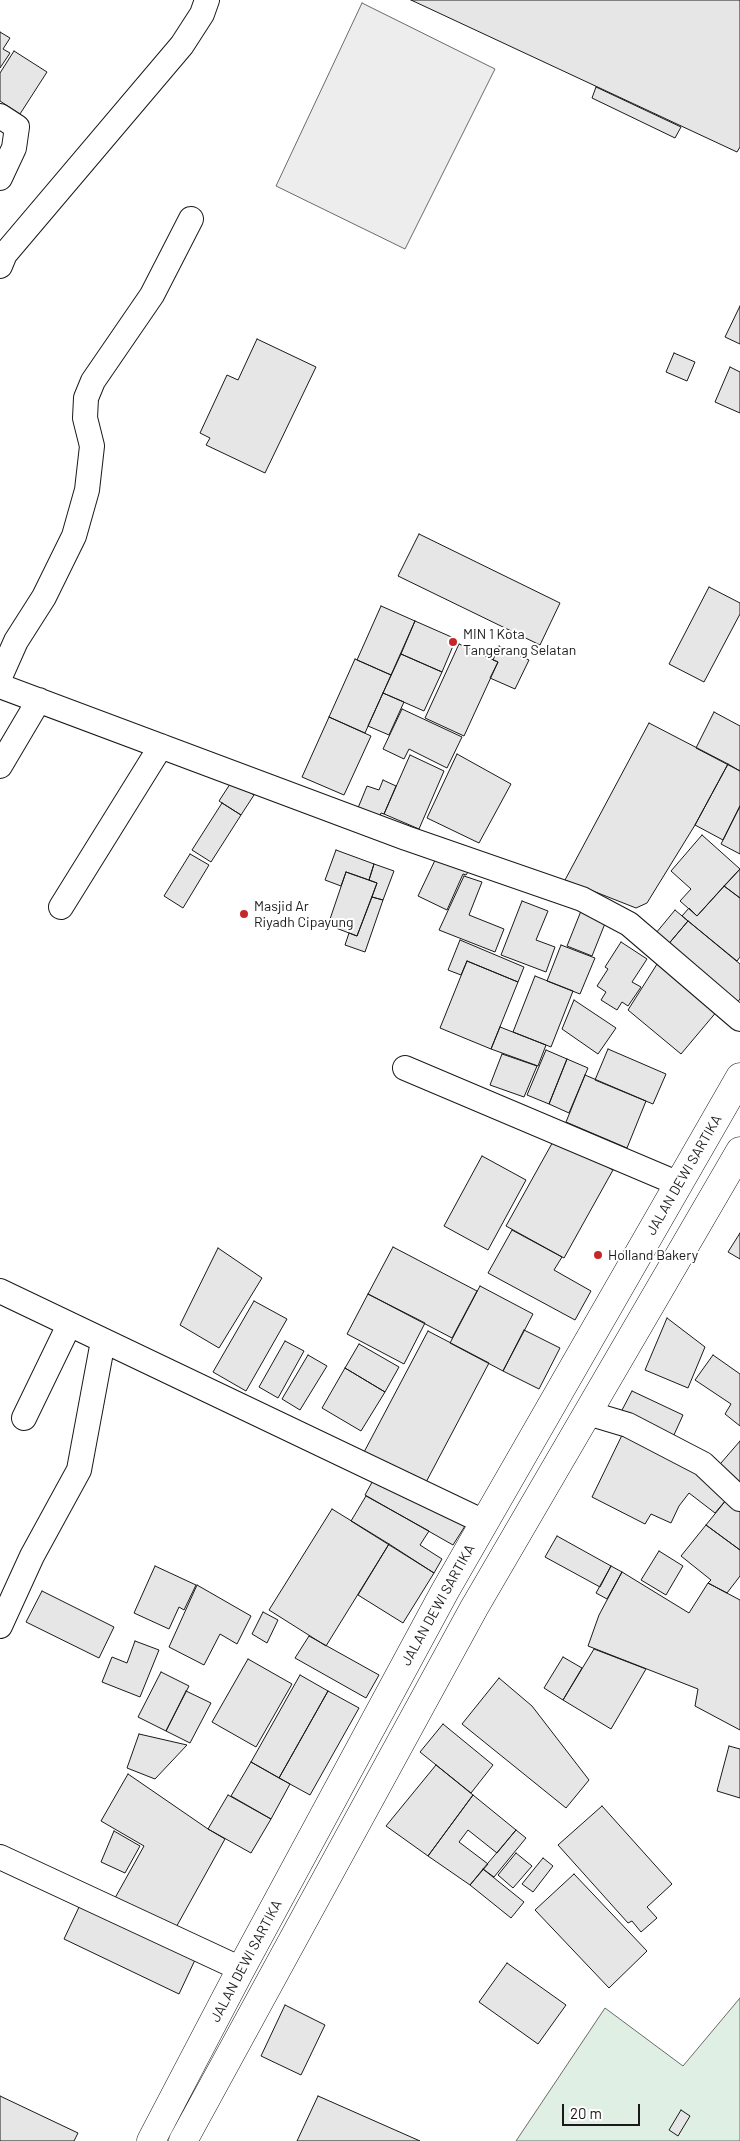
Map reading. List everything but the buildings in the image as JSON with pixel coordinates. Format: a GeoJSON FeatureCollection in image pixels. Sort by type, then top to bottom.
{"type":"FeatureCollection","features":[{"type":"Feature","properties":{"kind":"highway","name":"JALAN DEWI SARTIKA"},"geometry":{"type":"LineString","coordinates":[[151,2141],[444,1591],[740,1077]]}},
{"type":"Feature","properties":{"kind":"highway"},"geometry":{"type":"LineString","coordinates":[[183,2141],[474,1608],[740,1151]]}},
{"type":"Feature","properties":{"kind":"highway"},"geometry":{"type":"LineString","coordinates":[[444,1591],[474,1608]]}},
{"type":"Feature","properties":{"kind":"street"},"geometry":{"type":"LineString","coordinates":[[2,258],[182,46],[202,14],[207,0]]}},
{"type":"Feature","properties":{"kind":"street"},"geometry":{"type":"LineString","coordinates":[[0,116],[17,127],[17,136],[0,178]]}},
{"type":"Feature","properties":{"kind":"street"},"geometry":{"type":"LineString","coordinates":[[0,677],[16,641],[44,597],[74,536],[88,482],[92,446],[85,418],[86,398],[93,381],[152,295],[191,219]]}},
{"type":"Feature","properties":{"kind":"street"},"geometry":{"type":"LineString","coordinates":[[0,686],[406,838],[582,899],[628,924],[740,1019]]}},
{"type":"Feature","properties":{"kind":"street"},"geometry":{"type":"LineString","coordinates":[[0,766],[39,700]]}},
{"type":"Feature","properties":{"kind":"street"},"geometry":{"type":"LineString","coordinates":[[61,907],[161,746]]}},
{"type":"Feature","properties":{"kind":"street"},"geometry":{"type":"LineString","coordinates":[[405,1068],[679,1184]]}},
{"type":"Feature","properties":{"kind":"street"},"geometry":{"type":"LineString","coordinates":[[0,1291],[484,1522]]}},
{"type":"Feature","properties":{"kind":"street"},"geometry":{"type":"LineString","coordinates":[[24,1418],[69,1325]]}},
{"type":"Feature","properties":{"kind":"street"},"geometry":{"type":"LineString","coordinates":[[0,1626],[32,1556],[79,1470],[103,1341]]}},
{"type":"Feature","properties":{"kind":"street"},"geometry":{"type":"LineString","coordinates":[[588,1413],[628,1425],[703,1464],[740,1499]]}},
{"type":"Feature","properties":{"kind":"street"},"geometry":{"type":"LineString","coordinates":[[0,1857],[241,1969]]}},
{"type":"Feature","properties":{"kind":"green space"},"geometry":{"type":"Polygon","coordinates":[[[740,1998],[740,2141],[516,2141],[605,2008],[683,2066],[740,1998]]]}},
{"type":"Feature","properties":{"kind":"shaded area"},"geometry":{"type":"Polygon","coordinates":[[[362,3],[495,69],[405,249],[276,186],[362,3]]]}},
{"type":"Feature","properties":{"kind":"place","name":"MIN 1 Kota Tangerang Selatan"},"geometry":{"type":"Point","coordinates":[453,642]}},
{"type":"Feature","properties":{"kind":"place","name":"Masjid Ar Riyadh Cipayung"},"geometry":{"type":"Point","coordinates":[244,914]}},
{"type":"Feature","properties":{"kind":"place","name":"Holland Bakery"},"geometry":{"type":"Point","coordinates":[598,1255]}}]}
